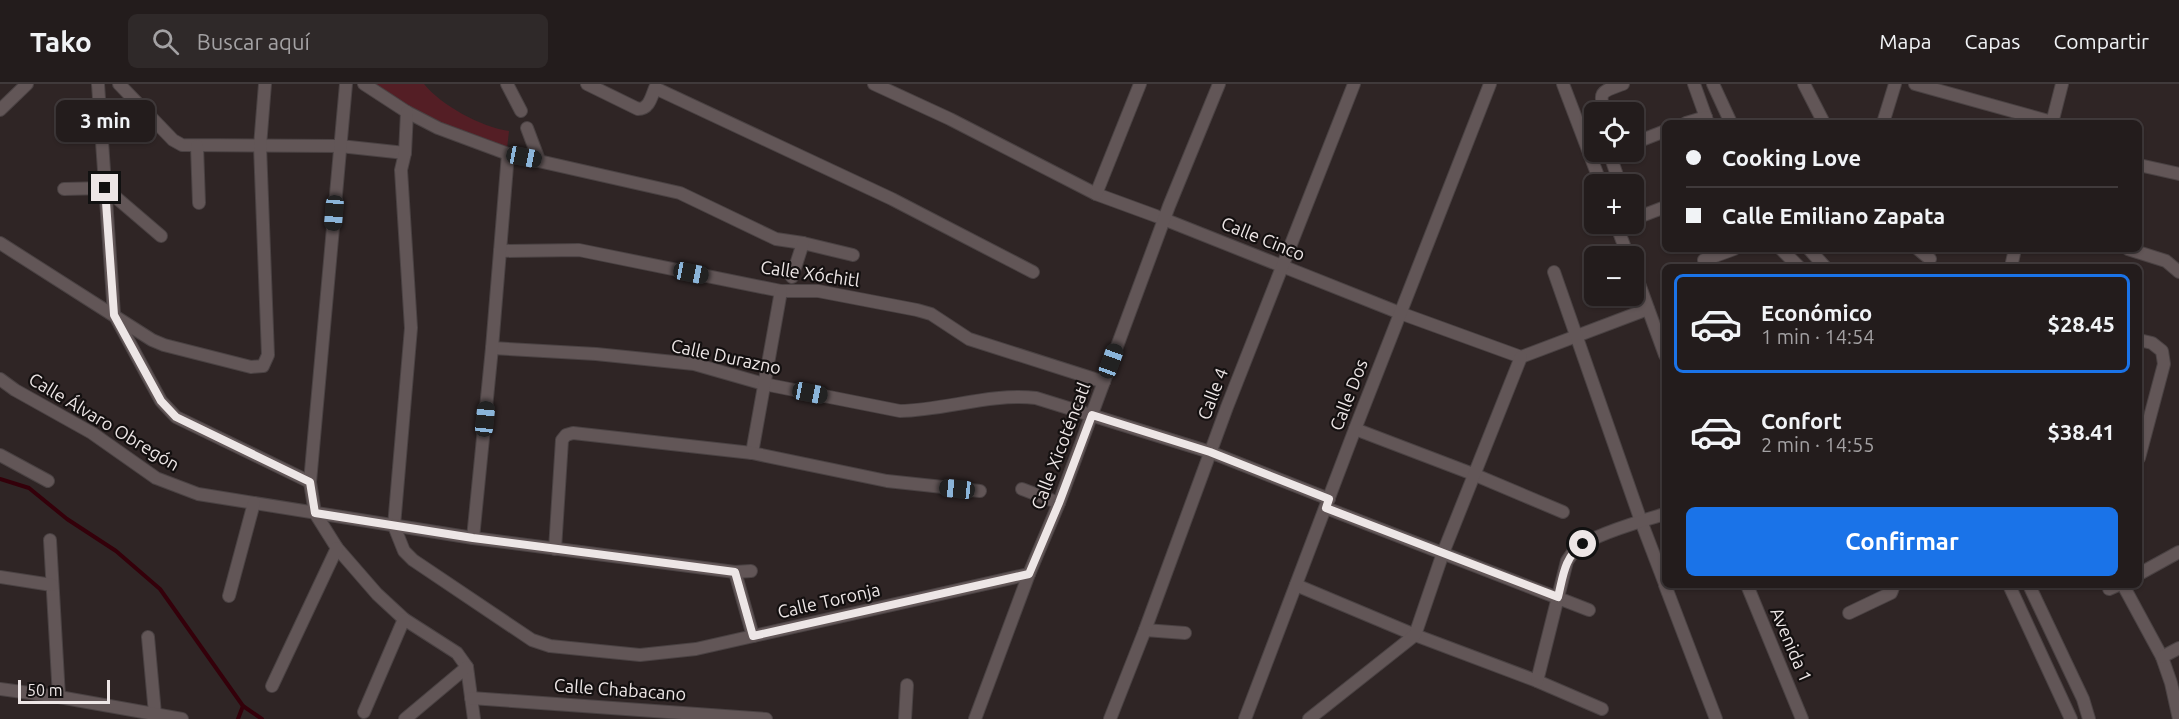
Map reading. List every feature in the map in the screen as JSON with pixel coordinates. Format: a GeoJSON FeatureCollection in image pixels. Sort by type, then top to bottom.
{"type":"FeatureCollection","features":[{"type":"Feature","properties":{"kind":"street"},"geometry":{"type":"LineString","coordinates":[[0,110],[27,84]]}},
{"type":"Feature","properties":{"kind":"street"},"geometry":{"type":"LineString","coordinates":[[98,84],[114,315],[161,401],[176,417],[310,482]]}},
{"type":"Feature","properties":{"kind":"street"},"geometry":{"type":"LineString","coordinates":[[119,84],[177,144],[339,146],[405,153]]}},
{"type":"Feature","properties":{"kind":"street"},"geometry":{"type":"LineString","coordinates":[[0,243],[152,340],[251,367],[263,366],[268,355],[260,146],[266,84]]}},
{"type":"Feature","properties":{"kind":"street"},"geometry":{"type":"LineString","coordinates":[[346,84],[310,482],[315,513],[337,548],[377,594],[405,619],[457,653],[468,667],[474,719]]}},
{"type":"Feature","properties":{"kind":"street"},"geometry":{"type":"LineString","coordinates":[[364,84],[438,128],[508,154],[680,193],[766,235],[853,255]]}},
{"type":"Feature","properties":{"kind":"street"},"geometry":{"type":"LineString","coordinates":[[507,84],[521,111]]}},
{"type":"Feature","properties":{"kind":"street"},"geometry":{"type":"LineString","coordinates":[[587,84],[638,109],[648,106],[656,86],[892,198],[1033,272]]}},
{"type":"Feature","properties":{"kind":"street","name":"Calle Cinco"},"geometry":{"type":"LineString","coordinates":[[874,84],[950,119],[1096,194],[1400,313],[1521,357]]}},
{"type":"Feature","properties":{"kind":"street"},"geometry":{"type":"LineString","coordinates":[[1096,194],[1140,84]]}},
{"type":"Feature","properties":{"kind":"street","name":"Calle Xicoténcatl"},"geometry":{"type":"LineString","coordinates":[[975,719],[1029,574],[1059,503],[1164,219],[1219,84]]}},
{"type":"Feature","properties":{"kind":"street","name":"Calle 4"},"geometry":{"type":"LineString","coordinates":[[1110,719],[1210,452],[1354,84]]}},
{"type":"Feature","properties":{"kind":"street","name":"Calle Dos"},"geometry":{"type":"LineString","coordinates":[[1245,719],[1490,84]]}},
{"type":"Feature","properties":{"kind":"street"},"geometry":{"type":"LineString","coordinates":[[1563,84],[1597,174]]}},
{"type":"Feature","properties":{"kind":"street"},"geometry":{"type":"LineString","coordinates":[[1601,102],[1604,91],[1623,84]]}},
{"type":"Feature","properties":{"kind":"street"},"geometry":{"type":"LineString","coordinates":[[1694,84],[1707,120]]}},
{"type":"Feature","properties":{"kind":"street"},"geometry":{"type":"LineString","coordinates":[[1713,84],[1730,120]]}},
{"type":"Feature","properties":{"kind":"street"},"geometry":{"type":"LineString","coordinates":[[1803,84],[1822,120]]}},
{"type":"Feature","properties":{"kind":"street"},"geometry":{"type":"LineString","coordinates":[[1884,120],[1895,84]]}},
{"type":"Feature","properties":{"kind":"street"},"geometry":{"type":"LineString","coordinates":[[1915,84],[2045,120]]}},
{"type":"Feature","properties":{"kind":"street"},"geometry":{"type":"LineString","coordinates":[[2053,120],[2062,84]]}},
{"type":"Feature","properties":{"kind":"street"},"geometry":{"type":"LineString","coordinates":[[394,526],[411,328],[402,170],[408,112]]}},
{"type":"Feature","properties":{"kind":"street"},"geometry":{"type":"LineString","coordinates":[[527,128],[539,160]]}},
{"type":"Feature","properties":{"kind":"street"},"geometry":{"type":"LineString","coordinates":[[1644,139],[1662,132]]}},
{"type":"Feature","properties":{"kind":"street"},"geometry":{"type":"LineString","coordinates":[[197,146],[199,204]]}},
{"type":"Feature","properties":{"kind":"street"},"geometry":{"type":"LineString","coordinates":[[473,538],[508,154]]}},
{"type":"Feature","properties":{"kind":"street"},"geometry":{"type":"LineString","coordinates":[[2142,166],[2179,174]]}},
{"type":"Feature","properties":{"kind":"street"},"geometry":{"type":"LineString","coordinates":[[64,189],[105,188],[160,236]]}},
{"type":"Feature","properties":{"kind":"street"},"geometry":{"type":"LineString","coordinates":[[1644,215],[1662,208]]}},
{"type":"Feature","properties":{"kind":"street"},"geometry":{"type":"LineString","coordinates":[[792,278],[803,243]]}},
{"type":"Feature","properties":{"kind":"street","name":"Calle Xóchitl"},"geometry":{"type":"LineString","coordinates":[[500,251],[579,250],[781,291],[818,291],[917,310],[931,314],[969,339],[1104,382]]}},
{"type":"Feature","properties":{"kind":"street"},"geometry":{"type":"LineString","coordinates":[[1704,260],[1726,252]]}},
{"type":"Feature","properties":{"kind":"street"},"geometry":{"type":"LineString","coordinates":[[1784,252],[1796,264]]}},
{"type":"Feature","properties":{"kind":"street"},"geometry":{"type":"LineString","coordinates":[[1812,252],[1823,264]]}},
{"type":"Feature","properties":{"kind":"street"},"geometry":{"type":"LineString","coordinates":[[1921,252],[1929,259]]}},
{"type":"Feature","properties":{"kind":"street"},"geometry":{"type":"LineString","coordinates":[[2138,252],[2166,261],[2179,272]]}},
{"type":"Feature","properties":{"kind":"street"},"geometry":{"type":"LineString","coordinates":[[1554,272],[1662,577]]}},
{"type":"Feature","properties":{"kind":"street"},"geometry":{"type":"LineString","coordinates":[[752,453],[781,291]]}},
{"type":"Feature","properties":{"kind":"street"},"geometry":{"type":"LineString","coordinates":[[1644,298],[1662,347]]}},
{"type":"Feature","properties":{"kind":"street"},"geometry":{"type":"LineString","coordinates":[[1309,719],[1415,635],[1473,474],[1521,357],[1648,309]]}},
{"type":"Feature","properties":{"kind":"street"},"geometry":{"type":"LineString","coordinates":[[2142,341],[2152,343],[2162,351],[2164,364],[2142,447]]}},
{"type":"Feature","properties":{"kind":"street","name":"Calle Durazno"},"geometry":{"type":"LineString","coordinates":[[492,348],[596,354],[694,364],[764,384],[900,411],[917,411],[1016,396],[1036,398],[1210,452],[1443,553],[1589,610]]}},
{"type":"Feature","properties":{"kind":"street","name":"Calle Álvaro Obregón"},"geometry":{"type":"LineString","coordinates":[[0,379],[15,390],[92,433],[156,478],[198,494],[473,538],[735,572],[752,571]]}},
{"type":"Feature","properties":{"kind":"street"},"geometry":{"type":"LineString","coordinates":[[1355,429],[1473,474],[1563,512]]}},
{"type":"Feature","properties":{"kind":"street"},"geometry":{"type":"LineString","coordinates":[[555,549],[562,440],[566,435],[573,433],[752,453],[887,481],[980,491]]}},
{"type":"Feature","properties":{"kind":"street"},"geometry":{"type":"LineString","coordinates":[[0,455],[48,480]]}},
{"type":"Feature","properties":{"kind":"street"},"geometry":{"type":"LineString","coordinates":[[1022,489],[1059,503]]}},
{"type":"Feature","properties":{"kind":"street"},"geometry":{"type":"LineString","coordinates":[[229,596],[254,503]]}},
{"type":"Feature","properties":{"kind":"street"},"geometry":{"type":"LineString","coordinates":[[1537,681],[1567,561],[1574,551],[1583,544],[1662,515]]}},
{"type":"Feature","properties":{"kind":"street","name":"Calle Toronja"},"geometry":{"type":"LineString","coordinates":[[394,526],[404,551],[413,560],[532,640],[550,646],[640,655],[696,649],[1029,574]]}},
{"type":"Feature","properties":{"kind":"street"},"geometry":{"type":"LineString","coordinates":[[50,540],[59,697]]}},
{"type":"Feature","properties":{"kind":"street"},"geometry":{"type":"LineString","coordinates":[[272,686],[337,548]]}},
{"type":"Feature","properties":{"kind":"street"},"geometry":{"type":"LineString","coordinates":[[2142,572],[2179,552]]}},
{"type":"Feature","properties":{"kind":"street"},"geometry":{"type":"LineString","coordinates":[[735,572],[753,636]]}},
{"type":"Feature","properties":{"kind":"street"},"geometry":{"type":"LineString","coordinates":[[0,577],[52,585]]}},
{"type":"Feature","properties":{"kind":"street"},"geometry":{"type":"LineString","coordinates":[[1296,585],[1602,709]]}},
{"type":"Feature","properties":{"kind":"street"},"geometry":{"type":"LineString","coordinates":[[1666,588],[1716,719]]}},
{"type":"Feature","properties":{"kind":"street","name":"Avenida 1"},"geometry":{"type":"LineString","coordinates":[[1748,588],[1802,719]]}},
{"type":"Feature","properties":{"kind":"street"},"geometry":{"type":"LineString","coordinates":[[1849,613],[1891,593],[1893,588]]}},
{"type":"Feature","properties":{"kind":"street"},"geometry":{"type":"LineString","coordinates":[[2010,588],[2071,719]]}},
{"type":"Feature","properties":{"kind":"street"},"geometry":{"type":"LineString","coordinates":[[2030,588],[2083,699],[2089,719]]}},
{"type":"Feature","properties":{"kind":"street"},"geometry":{"type":"LineString","coordinates":[[2125,588],[2162,657],[2171,682],[2179,719]]}},
{"type":"Feature","properties":{"kind":"street"},"geometry":{"type":"LineString","coordinates":[[364,712],[405,619]]}},
{"type":"Feature","properties":{"kind":"street"},"geometry":{"type":"LineString","coordinates":[[2034,637],[2051,629]]}},
{"type":"Feature","properties":{"kind":"street"},"geometry":{"type":"LineString","coordinates":[[1145,630],[1185,633]]}},
{"type":"Feature","properties":{"kind":"street"},"geometry":{"type":"LineString","coordinates":[[148,638],[155,714]]}},
{"type":"Feature","properties":{"kind":"street"},"geometry":{"type":"LineString","coordinates":[[2162,657],[2179,648]]}},
{"type":"Feature","properties":{"kind":"street"},"geometry":{"type":"LineString","coordinates":[[405,719],[468,667]]}},
{"type":"Feature","properties":{"kind":"street"},"geometry":{"type":"LineString","coordinates":[[905,719],[907,685]]}},
{"type":"Feature","properties":{"kind":"street"},"geometry":{"type":"LineString","coordinates":[[0,689],[182,719]]}},
{"type":"Feature","properties":{"kind":"street","name":"Calle Chabacano"},"geometry":{"type":"LineString","coordinates":[[471,698],[674,715],[765,719]]}},
{"type":"Feature","properties":{"kind":"street"},"geometry":{"type":"LineString","coordinates":[[578,719],[580,706]]}},
{"type":"Feature","properties":{"kind":"shaded area"},"geometry":{"type":"Polygon","coordinates":[[[367,84],[424,84],[441,100],[462,114],[486,125],[509,131],[507,149],[439,126],[367,84]]]}},
{"type":"Feature","properties":{"kind":"waterway"},"geometry":{"type":"LineString","coordinates":[[0,479],[29,488],[67,519],[116,551],[160,589],[243,706],[262,719]]}},
{"type":"Feature","properties":{"kind":"waterway"},"geometry":{"type":"LineString","coordinates":[[238,719],[243,706]]}},
{"type":"Feature","properties":{"kind":"route"},"geometry":{"type":"LineString","coordinates":[[105,188],[114,315],[161,401],[176,417],[310,482],[315,513],[473,538],[735,572],[753,636],[1029,574],[1092,415],[1210,452],[1329,499],[1326,508],[1558,597],[1567,561],[1583,544]]}}]}
